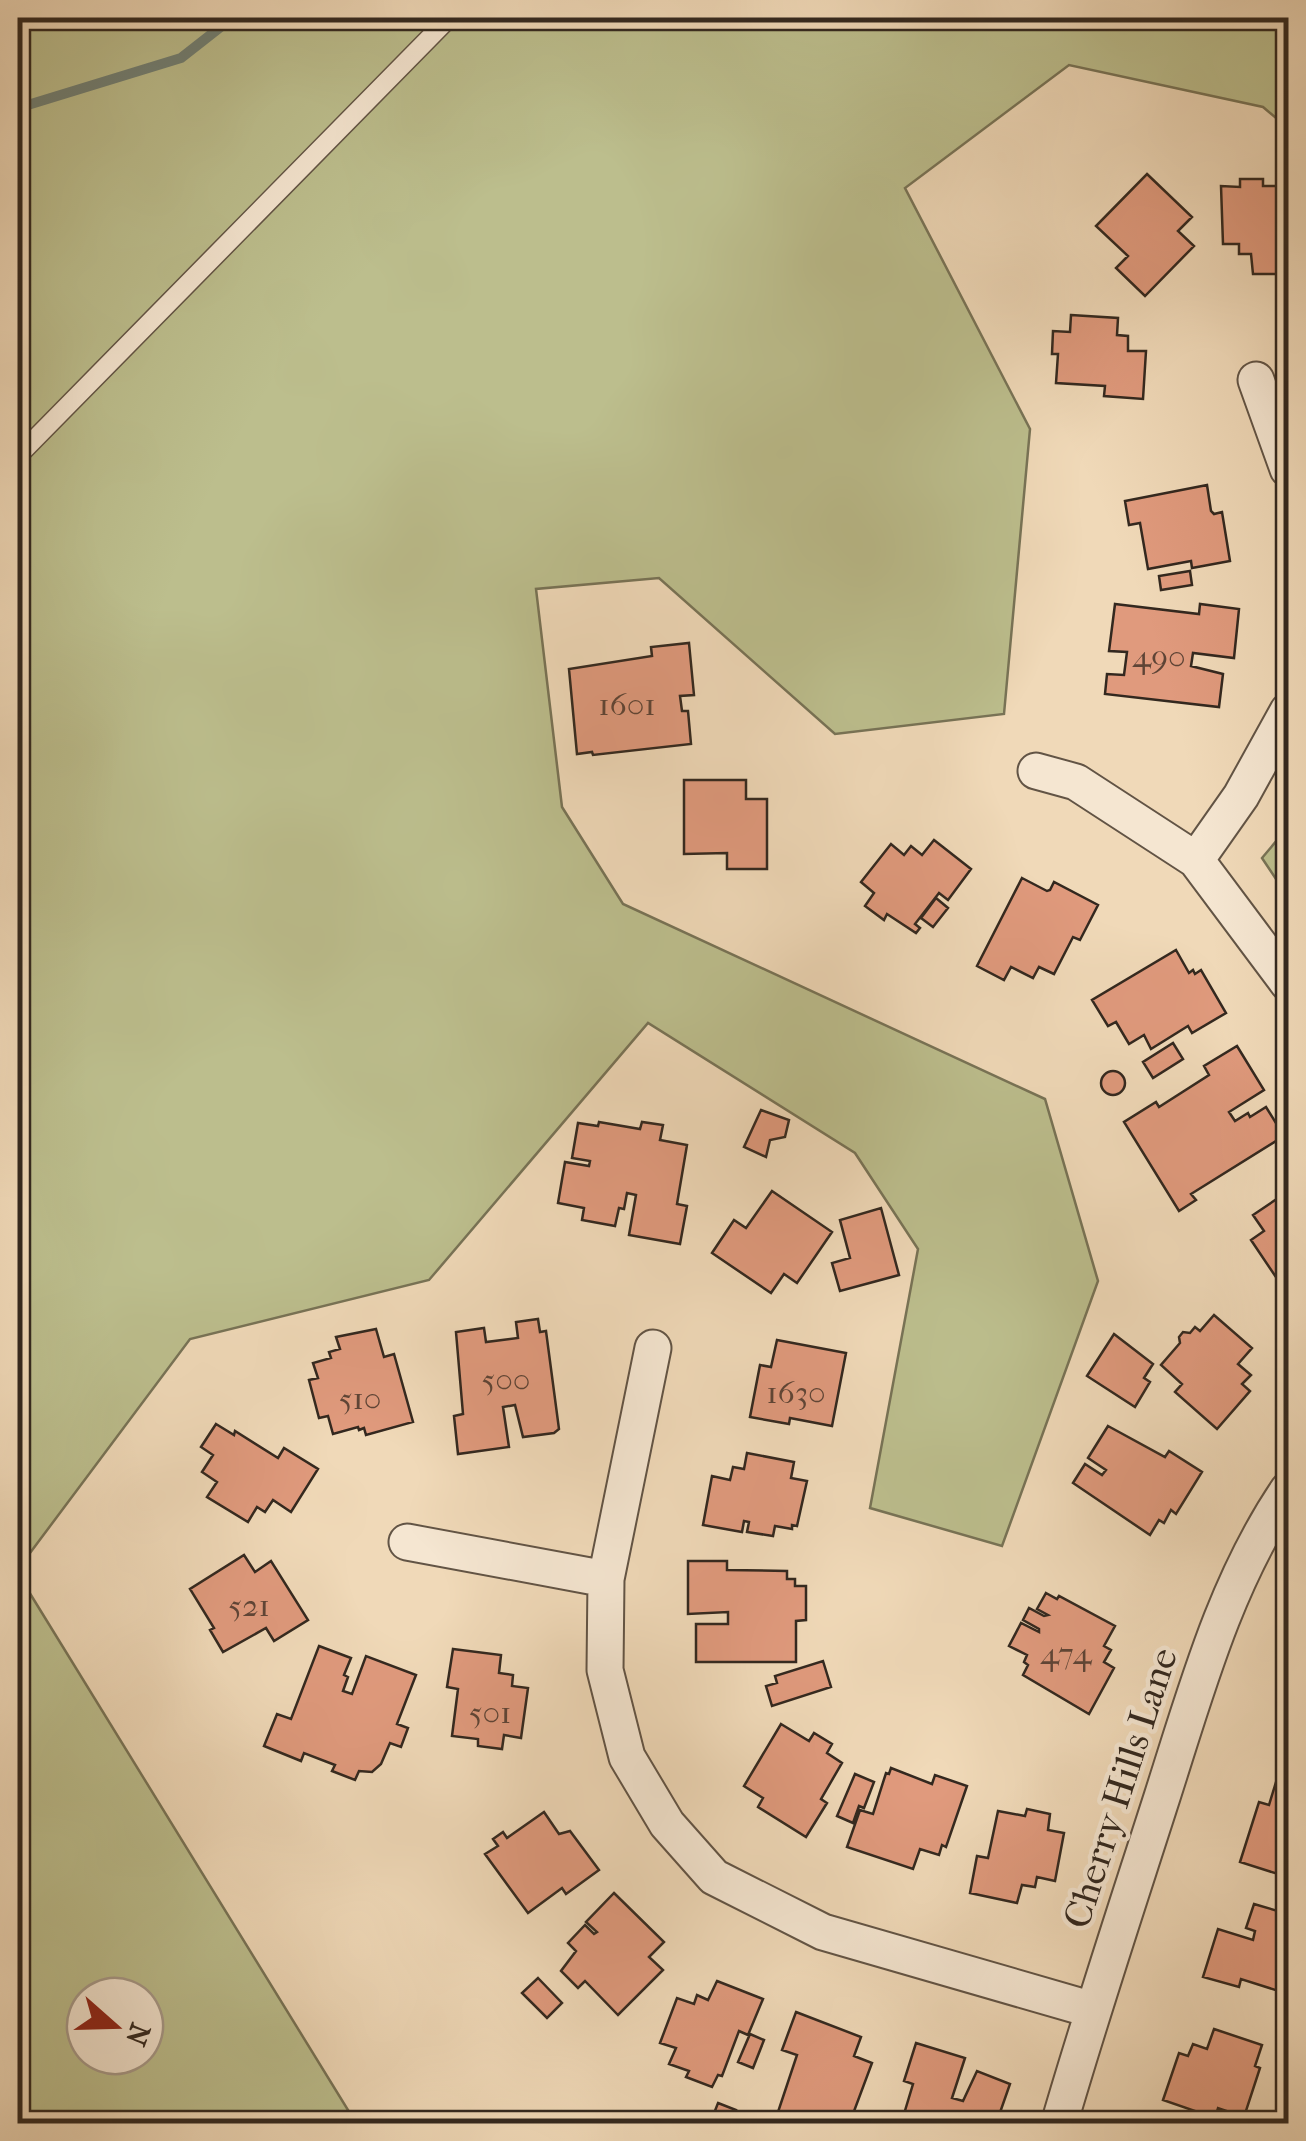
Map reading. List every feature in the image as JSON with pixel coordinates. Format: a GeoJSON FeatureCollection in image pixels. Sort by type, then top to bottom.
{"type":"FeatureCollection","features":[{"type":"Feature","properties":{"kind":"street"},"geometry":{"type":"LineString","coordinates":[[1256,380],[1288,469]]}},
{"type":"Feature","properties":{"kind":"street"},"geometry":{"type":"LineString","coordinates":[[1196,860],[1242,796],[1288,711]]}},
{"type":"Feature","properties":{"kind":"street"},"geometry":{"type":"LineString","coordinates":[[1036,771],[1076,782],[1196,860],[1288,983]]}},
{"type":"Feature","properties":{"kind":"street"},"geometry":{"type":"LineString","coordinates":[[653,1348],[606,1578],[605,1670],[627,1756],[668,1824],[714,1877],[823,1932],[1093,2010]]}},
{"type":"Feature","properties":{"kind":"street","name":"Cherry Hills Lane"},"geometry":{"type":"LineString","coordinates":[[1060,2124],[1214,1635],[1266,1524],[1288,1490]]}},
{"type":"Feature","properties":{"kind":"street"},"geometry":{"type":"LineString","coordinates":[[407,1542],[606,1578]]}},
{"type":"Feature","properties":{"kind":"lane"},"geometry":{"type":"LineString","coordinates":[[18,456],[449,18]]}},
{"type":"Feature","properties":{"kind":"green space"},"geometry":{"type":"Polygon","coordinates":[[[18,18],[1288,18],[1288,128],[1263,107],[1069,65],[905,188],[1030,429],[1004,714],[835,734],[659,578],[536,589],[562,807],[623,904],[1045,1099],[1098,1281],[1002,1546],[870,1508],[918,1249],[855,1153],[648,1023],[429,1280],[190,1339],[18,1569],[18,18]]]}},
{"type":"Feature","properties":{"kind":"green space"},"geometry":{"type":"Polygon","coordinates":[[[1288,827],[1288,897],[1262,858],[1288,827]]]}},
{"type":"Feature","properties":{"kind":"green space"},"geometry":{"type":"Polygon","coordinates":[[[18,1574],[356,2123],[18,2123],[18,1574]]]}},
{"type":"Feature","properties":{"kind":"building"},"geometry":{"type":"Polygon","coordinates":[[[1147,174],[1192,217],[1178,231],[1194,246],[1145,296],[1116,268],[1128,256],[1096,226],[1147,174]]]}},
{"type":"Feature","properties":{"kind":"building"},"geometry":{"type":"Polygon","coordinates":[[[1240,179],[1263,179],[1263,186],[1288,186],[1288,274],[1253,274],[1251,254],[1239,254],[1239,244],[1223,244],[1221,186],[1240,187],[1240,179]]]}},
{"type":"Feature","properties":{"kind":"building"},"geometry":{"type":"Polygon","coordinates":[[[1071,315],[1118,318],[1117,335],[1128,336],[1128,351],[1146,351],[1143,399],[1104,396],[1105,386],[1056,383],[1058,354],[1052,354],[1053,331],[1070,332],[1071,315]]]}},
{"type":"Feature","properties":{"kind":"building"},"geometry":{"type":"Polygon","coordinates":[[[1207,485],[1211,511],[1222,512],[1230,561],[1192,568],[1191,561],[1148,569],[1140,523],[1129,525],[1125,501],[1207,485]]]}},
{"type":"Feature","properties":{"kind":"building"},"geometry":{"type":"Polygon","coordinates":[[[1190,571],[1192,585],[1161,590],[1159,576],[1190,571]]]}},
{"type":"Feature","properties":{"kind":"building"},"geometry":{"type":"Polygon","coordinates":[[[1115,604],[1199,614],[1200,604],[1239,609],[1234,658],[1193,653],[1191,666],[1223,674],[1219,707],[1105,694],[1107,674],[1124,675],[1127,652],[1109,651],[1115,604]]]}},
{"type":"Feature","properties":{"kind":"building"},"geometry":{"type":"Polygon","coordinates":[[[689,643],[694,695],[680,696],[682,711],[688,711],[691,744],[577,754],[569,669],[652,656],[651,647],[689,643]]]}},
{"type":"Feature","properties":{"kind":"building"},"geometry":{"type":"Polygon","coordinates":[[[684,780],[746,780],[746,799],[767,799],[767,869],[727,869],[727,853],[684,854],[684,780]]]}},
{"type":"Feature","properties":{"kind":"building"},"geometry":{"type":"Polygon","coordinates":[[[934,840],[971,869],[948,900],[939,893],[915,924],[920,928],[916,933],[887,914],[884,920],[865,906],[874,893],[861,882],[891,844],[904,855],[911,846],[922,855],[934,840]]]}},
{"type":"Feature","properties":{"kind":"building"},"geometry":{"type":"Polygon","coordinates":[[[1022,878],[1047,891],[1054,882],[1098,905],[1080,940],[1073,937],[1054,974],[1039,967],[1033,978],[1011,967],[1004,980],[977,966],[1022,878]]]}},
{"type":"Feature","properties":{"kind":"building"},"geometry":{"type":"Polygon","coordinates":[[[936,898],[948,908],[933,927],[921,918],[936,898]]]}},
{"type":"Feature","properties":{"kind":"building"},"geometry":{"type":"Polygon","coordinates":[[[1176,950],[1189,973],[1201,970],[1226,1013],[1192,1033],[1188,1026],[1151,1049],[1144,1035],[1129,1044],[1116,1022],[1108,1026],[1092,1000],[1176,950]]]}},
{"type":"Feature","properties":{"kind":"building"},"geometry":{"type":"Polygon","coordinates":[[[1173,1043],[1183,1059],[1153,1078],[1143,1062],[1173,1043]]]}},
{"type":"Feature","properties":{"kind":"building"},"geometry":{"type":"Polygon","coordinates":[[[1237,1046],[1264,1090],[1229,1112],[1235,1121],[1266,1107],[1284,1136],[1191,1194],[1196,1200],[1179,1211],[1124,1122],[1156,1102],[1159,1107],[1209,1075],[1204,1066],[1237,1046]]]}},
{"type":"Feature","properties":{"kind":"building"},"geometry":{"type":"Polygon","coordinates":[[[1113,1071],[1122,1074],[1122,1092],[1113,1095],[1104,1092],[1101,1083],[1104,1074],[1113,1071]]]}},
{"type":"Feature","properties":{"kind":"building"},"geometry":{"type":"Polygon","coordinates":[[[761,1110],[789,1120],[785,1137],[770,1140],[766,1157],[744,1147],[761,1110]]]}},
{"type":"Feature","properties":{"kind":"building"},"geometry":{"type":"Polygon","coordinates":[[[599,1122],[640,1129],[642,1122],[663,1125],[660,1140],[687,1145],[677,1204],[687,1206],[680,1244],[629,1235],[636,1195],[627,1193],[615,1226],[582,1220],[584,1208],[558,1203],[565,1162],[589,1166],[590,1161],[572,1158],[578,1123],[598,1126],[599,1122]]]}},
{"type":"Feature","properties":{"kind":"building"},"geometry":{"type":"Polygon","coordinates":[[[772,1191],[832,1232],[797,1283],[784,1274],[771,1293],[712,1253],[734,1220],[746,1228],[772,1191]]]}},
{"type":"Feature","properties":{"kind":"building"},"geometry":{"type":"Polygon","coordinates":[[[1287,1192],[1288,1295],[1251,1240],[1264,1231],[1253,1215],[1287,1192]]]}},
{"type":"Feature","properties":{"kind":"building"},"geometry":{"type":"Polygon","coordinates":[[[881,1208],[899,1275],[840,1291],[832,1263],[850,1258],[840,1220],[881,1208]]]}},
{"type":"Feature","properties":{"kind":"building"},"geometry":{"type":"Polygon","coordinates":[[[1214,1315],[1252,1348],[1238,1364],[1251,1375],[1242,1384],[1250,1391],[1217,1429],[1175,1392],[1182,1384],[1161,1365],[1180,1343],[1183,1332],[1190,1333],[1195,1327],[1200,1331],[1214,1315]]]}},
{"type":"Feature","properties":{"kind":"building"},"geometry":{"type":"Polygon","coordinates":[[[538,1319],[540,1332],[546,1331],[559,1429],[523,1437],[515,1405],[503,1407],[509,1447],[458,1454],[454,1416],[463,1414],[456,1332],[484,1328],[486,1342],[518,1338],[516,1322],[538,1319]]]}},
{"type":"Feature","properties":{"kind":"building"},"geometry":{"type":"Polygon","coordinates":[[[376,1329],[384,1357],[394,1354],[413,1422],[366,1435],[364,1428],[358,1427],[333,1434],[328,1416],[319,1418],[309,1380],[318,1378],[313,1363],[331,1358],[329,1352],[340,1349],[336,1337],[376,1329]]]}},
{"type":"Feature","properties":{"kind":"building"},"geometry":{"type":"Polygon","coordinates":[[[1114,1334],[1153,1364],[1144,1378],[1150,1382],[1135,1407],[1087,1376],[1114,1334]]]}},
{"type":"Feature","properties":{"kind":"building"},"geometry":{"type":"Polygon","coordinates":[[[777,1340],[846,1353],[832,1426],[790,1418],[789,1424],[750,1417],[760,1365],[771,1367],[777,1340]]]}},
{"type":"Feature","properties":{"kind":"building"},"geometry":{"type":"Polygon","coordinates":[[[216,1424],[278,1458],[284,1448],[318,1469],[291,1512],[273,1500],[265,1512],[257,1507],[248,1522],[207,1497],[217,1482],[202,1472],[213,1455],[201,1447],[216,1424]]]}},
{"type":"Feature","properties":{"kind":"building"},"geometry":{"type":"Polygon","coordinates":[[[1108,1426],[1165,1457],[1169,1451],[1202,1472],[1176,1514],[1171,1510],[1164,1523],[1159,1520],[1150,1535],[1073,1483],[1085,1464],[1102,1475],[1106,1470],[1088,1458],[1108,1426]]]}},
{"type":"Feature","properties":{"kind":"building"},"geometry":{"type":"Polygon","coordinates":[[[747,1453],[794,1462],[791,1478],[807,1481],[797,1526],[775,1526],[773,1536],[747,1532],[749,1522],[744,1521],[742,1532],[703,1525],[712,1476],[730,1480],[733,1467],[744,1469],[747,1453]]]}},
{"type":"Feature","properties":{"kind":"building"},"geometry":{"type":"Polygon","coordinates":[[[244,1555],[255,1572],[271,1561],[308,1620],[274,1641],[266,1628],[223,1652],[210,1630],[214,1628],[190,1589],[244,1555]]]}},
{"type":"Feature","properties":{"kind":"building"},"geometry":{"type":"Polygon","coordinates":[[[688,1561],[727,1561],[727,1570],[787,1571],[787,1579],[795,1579],[795,1586],[806,1586],[806,1620],[796,1621],[796,1662],[696,1662],[696,1624],[728,1624],[728,1612],[688,1614],[688,1561]]]}},
{"type":"Feature","properties":{"kind":"building"},"geometry":{"type":"Polygon","coordinates":[[[1046,1593],[1115,1626],[1104,1646],[1111,1650],[1104,1662],[1114,1668],[1089,1714],[1023,1675],[1027,1655],[1009,1646],[1021,1623],[1039,1632],[1023,1620],[1029,1608],[1048,1615],[1037,1609],[1046,1593]]]}},
{"type":"Feature","properties":{"kind":"building"},"geometry":{"type":"Polygon","coordinates":[[[319,1646],[351,1658],[343,1691],[352,1694],[366,1656],[416,1675],[397,1724],[408,1728],[401,1747],[390,1743],[381,1764],[372,1772],[359,1771],[355,1780],[332,1771],[335,1765],[304,1753],[301,1761],[264,1746],[277,1714],[291,1719],[319,1646]]]}},
{"type":"Feature","properties":{"kind":"building"},"geometry":{"type":"Polygon","coordinates":[[[453,1649],[501,1655],[499,1673],[513,1675],[512,1686],[528,1688],[521,1738],[504,1735],[502,1749],[478,1746],[478,1739],[452,1736],[458,1689],[447,1687],[453,1649]]]}},
{"type":"Feature","properties":{"kind":"building"},"geometry":{"type":"Polygon","coordinates":[[[823,1661],[831,1687],[772,1706],[766,1686],[777,1683],[775,1676],[823,1661]]]}},
{"type":"Feature","properties":{"kind":"building"},"geometry":{"type":"Polygon","coordinates":[[[781,1724],[809,1741],[814,1733],[832,1744],[827,1753],[842,1763],[821,1799],[827,1803],[806,1837],[758,1807],[763,1798],[744,1786],[781,1724]]]}},
{"type":"Feature","properties":{"kind":"building"},"geometry":{"type":"Polygon","coordinates":[[[891,1768],[932,1784],[935,1775],[967,1786],[946,1847],[942,1845],[939,1855],[920,1849],[913,1869],[847,1847],[860,1810],[873,1814],[891,1768]]]}},
{"type":"Feature","properties":{"kind":"building"},"geometry":{"type":"Polygon","coordinates":[[[855,1774],[874,1782],[853,1823],[837,1816],[855,1774]]]}},
{"type":"Feature","properties":{"kind":"building"},"geometry":{"type":"Polygon","coordinates":[[[1276,1782],[1288,1786],[1288,1866],[1281,1864],[1278,1874],[1240,1862],[1259,1802],[1269,1805],[1276,1782]]]}},
{"type":"Feature","properties":{"kind":"building"},"geometry":{"type":"Polygon","coordinates":[[[1027,1809],[1050,1814],[1048,1830],[1064,1833],[1055,1881],[1037,1877],[1035,1887],[1022,1885],[1017,1903],[970,1893],[977,1856],[988,1858],[998,1811],[1025,1816],[1027,1809]]]}},
{"type":"Feature","properties":{"kind":"building"},"geometry":{"type":"Polygon","coordinates":[[[544,1812],[559,1834],[570,1831],[599,1870],[566,1894],[562,1888],[528,1913],[485,1854],[498,1846],[493,1839],[503,1832],[507,1838],[544,1812]]]}},
{"type":"Feature","properties":{"kind":"building"},"geometry":{"type":"Polygon","coordinates":[[[614,1893],[664,1942],[649,1957],[663,1970],[618,2015],[585,1981],[578,1988],[561,1971],[576,1951],[568,1943],[585,1925],[594,1934],[597,1932],[586,1922],[614,1893]]]}},
{"type":"Feature","properties":{"kind":"building"},"geometry":{"type":"Polygon","coordinates":[[[1254,1904],[1288,1914],[1288,1994],[1241,1979],[1239,1987],[1203,1977],[1218,1929],[1253,1940],[1255,1931],[1246,1928],[1254,1904]]]}},
{"type":"Feature","properties":{"kind":"building"},"geometry":{"type":"Polygon","coordinates":[[[538,1978],[562,2003],[547,2018],[522,1993],[538,1978]]]}},
{"type":"Feature","properties":{"kind":"building"},"geometry":{"type":"Polygon","coordinates":[[[717,1981],[763,1999],[748,2035],[739,2031],[722,2076],[718,2075],[712,2087],[686,2077],[689,2071],[669,2064],[676,2048],[660,2043],[677,1998],[694,2004],[697,1995],[708,2000],[717,1981]]]}},
{"type":"Feature","properties":{"kind":"building"},"geometry":{"type":"Polygon","coordinates":[[[796,2012],[861,2037],[854,2056],[872,2063],[850,2122],[792,2124],[776,2118],[797,2055],[782,2050],[796,2012]]]}},
{"type":"Feature","properties":{"kind":"building"},"geometry":{"type":"Polygon","coordinates":[[[1214,2029],[1262,2045],[1255,2066],[1260,2068],[1244,2117],[1218,2108],[1215,2118],[1163,2100],[1179,2053],[1188,2056],[1193,2044],[1207,2049],[1214,2029]]]}},
{"type":"Feature","properties":{"kind":"building"},"geometry":{"type":"Polygon","coordinates":[[[750,2034],[764,2040],[753,2068],[738,2062],[750,2034]]]}},
{"type":"Feature","properties":{"kind":"building"},"geometry":{"type":"Polygon","coordinates":[[[916,2043],[965,2058],[952,2098],[963,2101],[977,2071],[1010,2084],[996,2124],[901,2124],[913,2084],[904,2081],[916,2043]]]}},
{"type":"Feature","properties":{"kind":"building"},"geometry":{"type":"Polygon","coordinates":[[[718,2103],[736,2110],[731,2124],[711,2121],[718,2103]]]}},
{"type":"Feature","properties":{"kind":"waterway"},"geometry":{"type":"LineString","coordinates":[[18,108],[181,58],[232,18]]}}]}
